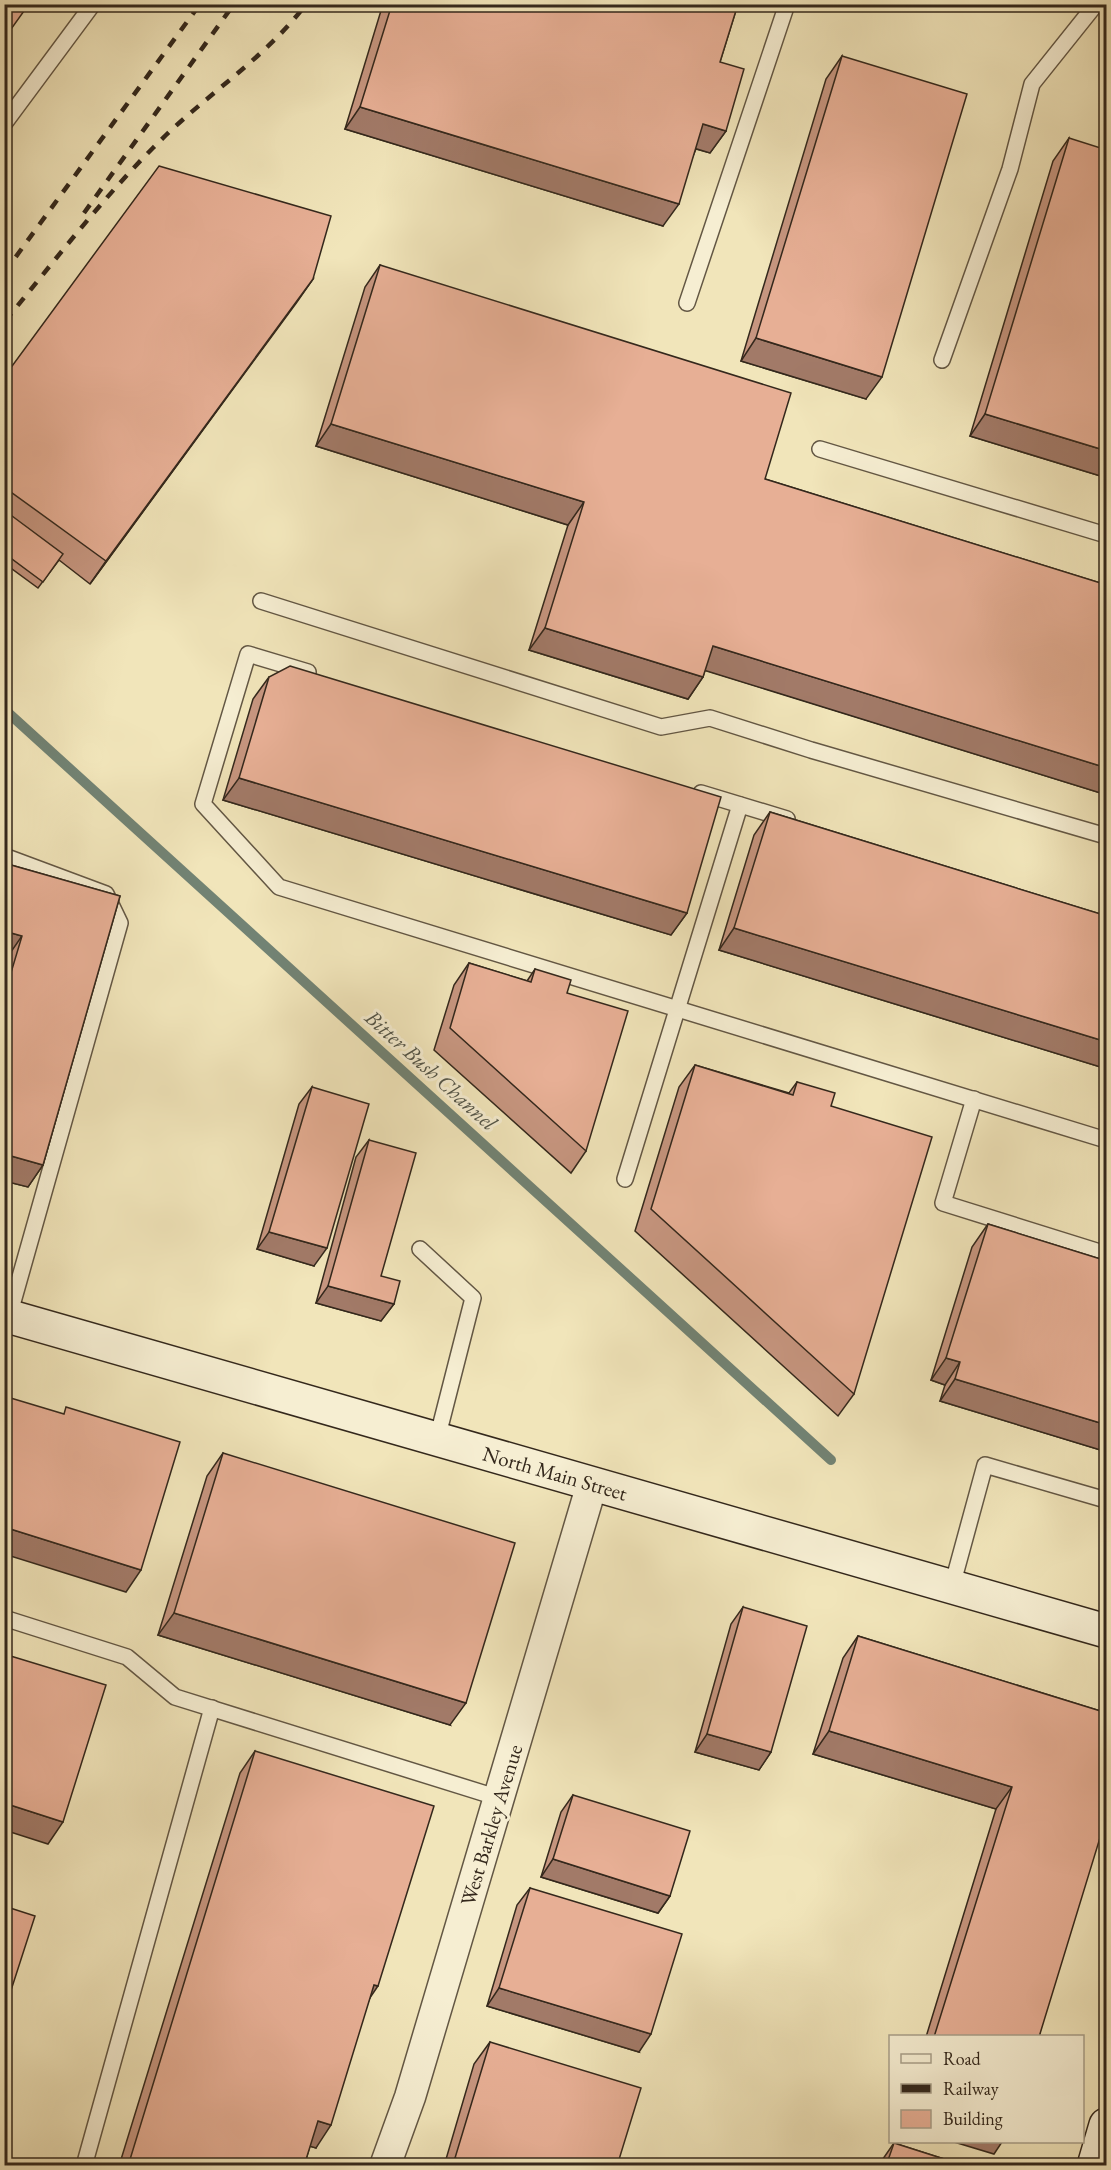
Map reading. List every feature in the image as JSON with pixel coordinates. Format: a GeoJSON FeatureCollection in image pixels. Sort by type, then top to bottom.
{"type":"FeatureCollection","features":[{"type":"Feature","properties":{"kind":"main road","name":"North Main Street"},"geometry":{"type":"LineString","coordinates":[[7,1315],[1107,1631]]}},
{"type":"Feature","properties":{"kind":"main road"},"geometry":{"type":"LineString","coordinates":[[1094,2166],[1107,2125]]}},
{"type":"Feature","properties":{"kind":"street","name":"West Barkley Avenue"},"geometry":{"type":"LineString","coordinates":[[385,2166],[410,2097],[592,1484]]}},
{"type":"Feature","properties":{"kind":"lane"},"geometry":{"type":"LineString","coordinates":[[4,124],[93,4]]}},
{"type":"Feature","properties":{"kind":"lane"},"geometry":{"type":"LineString","coordinates":[[687,303],[787,4]]}},
{"type":"Feature","properties":{"kind":"lane"},"geometry":{"type":"LineString","coordinates":[[942,360],[1010,169],[1032,84],[1096,4]]}},
{"type":"Feature","properties":{"kind":"lane"},"geometry":{"type":"LineString","coordinates":[[820,449],[1107,536]]}},
{"type":"Feature","properties":{"kind":"lane"},"geometry":{"type":"LineString","coordinates":[[261,601],[661,726],[710,718],[811,750],[1107,836]]}},
{"type":"Feature","properties":{"kind":"lane"},"geometry":{"type":"LineString","coordinates":[[328,678],[248,654],[203,804],[279,886],[1107,1140]]}},
{"type":"Feature","properties":{"kind":"lane"},"geometry":{"type":"LineString","coordinates":[[683,787],[797,823]]}},
{"type":"Feature","properties":{"kind":"lane"},"geometry":{"type":"LineString","coordinates":[[625,1179],[740,805]]}},
{"type":"Feature","properties":{"kind":"lane"},"geometry":{"type":"LineString","coordinates":[[4,856],[106,894],[120,923],[7,1315]]}},
{"type":"Feature","properties":{"kind":"lane"},"geometry":{"type":"LineString","coordinates":[[974,1100],[943,1203],[1107,1254]]}},
{"type":"Feature","properties":{"kind":"lane"},"geometry":{"type":"LineString","coordinates":[[420,1249],[473,1298],[437,1439]]}},
{"type":"Feature","properties":{"kind":"lane"},"geometry":{"type":"LineString","coordinates":[[952,1586],[985,1465],[1107,1500]]}},
{"type":"Feature","properties":{"kind":"lane"},"geometry":{"type":"LineString","coordinates":[[4,1618],[127,1657],[176,1697],[499,1798]]}},
{"type":"Feature","properties":{"kind":"lane"},"geometry":{"type":"LineString","coordinates":[[84,2166],[212,1708]]}},
{"type":"Feature","properties":{"kind":"building"},"geometry":{"type":"Polygon","coordinates":[[[4,4],[29,4],[4,39],[4,4]]]}},
{"type":"Feature","properties":{"kind":"building"},"geometry":{"type":"Polygon","coordinates":[[[392,4],[738,4],[720,62],[744,69],[726,131],[703,124],[679,204],[360,107],[392,4]]]}},
{"type":"Feature","properties":{"kind":"building"},"geometry":{"type":"Polygon","coordinates":[[[842,56],[967,94],[882,377],[756,338],[842,56]]]}},
{"type":"Feature","properties":{"kind":"building"},"geometry":{"type":"Polygon","coordinates":[[[1069,138],[1107,150],[1107,451],[985,414],[1069,138]]]}},
{"type":"Feature","properties":{"kind":"building"},"geometry":{"type":"Polygon","coordinates":[[[159,166],[331,216],[313,279],[106,561],[4,487],[4,377],[159,166]]]}},
{"type":"Feature","properties":{"kind":"building"},"geometry":{"type":"Polygon","coordinates":[[[380,265],[791,393],[765,479],[1107,585],[1107,768],[713,646],[703,677],[545,628],[584,502],[331,424],[380,265]]]}},
{"type":"Feature","properties":{"kind":"building"},"geometry":{"type":"Polygon","coordinates":[[[4,510],[63,554],[43,582],[4,553],[4,510]]]}},
{"type":"Feature","properties":{"kind":"building"},"geometry":{"type":"Polygon","coordinates":[[[290,666],[721,797],[687,913],[239,778],[269,677],[290,666]]]}},
{"type":"Feature","properties":{"kind":"building"},"geometry":{"type":"Polygon","coordinates":[[[770,812],[1107,916],[1107,1042],[734,928],[770,812]]]}},
{"type":"Feature","properties":{"kind":"building"},"geometry":{"type":"Polygon","coordinates":[[[4,863],[120,896],[43,1165],[4,1154],[4,996],[22,936],[4,931],[4,863]]]}},
{"type":"Feature","properties":{"kind":"building"},"geometry":{"type":"Polygon","coordinates":[[[469,963],[531,982],[535,969],[571,980],[567,993],[628,1011],[586,1151],[450,1028],[469,963]]]}},
{"type":"Feature","properties":{"kind":"building"},"geometry":{"type":"Polygon","coordinates":[[[695,1065],[793,1095],[797,1082],[835,1093],[831,1106],[932,1137],[854,1394],[651,1209],[695,1065]]]}},
{"type":"Feature","properties":{"kind":"building"},"geometry":{"type":"Polygon","coordinates":[[[312,1087],[369,1104],[327,1248],[269,1232],[312,1087]]]}},
{"type":"Feature","properties":{"kind":"building"},"geometry":{"type":"Polygon","coordinates":[[[369,1140],[416,1153],[381,1276],[400,1281],[394,1304],[328,1286],[369,1140]]]}},
{"type":"Feature","properties":{"kind":"building"},"geometry":{"type":"Polygon","coordinates":[[[988,1224],[1107,1261],[1107,1425],[955,1379],[960,1362],[946,1358],[988,1224]]]}},
{"type":"Feature","properties":{"kind":"building"},"geometry":{"type":"Polygon","coordinates":[[[4,1396],[64,1414],[66,1407],[180,1442],[141,1570],[4,1527],[4,1396]]]}},
{"type":"Feature","properties":{"kind":"building"},"geometry":{"type":"Polygon","coordinates":[[[223,1453],[515,1543],[466,1703],[174,1613],[223,1453]]]}},
{"type":"Feature","properties":{"kind":"building"},"geometry":{"type":"Polygon","coordinates":[[[743,1607],[807,1626],[771,1752],[707,1734],[743,1607]]]}},
{"type":"Feature","properties":{"kind":"building"},"geometry":{"type":"Polygon","coordinates":[[[858,1636],[1107,1713],[1107,1815],[1040,2035],[935,2035],[1012,1787],[829,1731],[858,1636]]]}},
{"type":"Feature","properties":{"kind":"building"},"geometry":{"type":"Polygon","coordinates":[[[4,1654],[106,1685],[63,1822],[4,1803],[4,1654]]]}},
{"type":"Feature","properties":{"kind":"building"},"geometry":{"type":"Polygon","coordinates":[[[255,1751],[434,1806],[378,1986],[374,1985],[331,2125],[318,2121],[304,2166],[128,2166],[255,1751]]]}},
{"type":"Feature","properties":{"kind":"building"},"geometry":{"type":"Polygon","coordinates":[[[573,1795],[690,1831],[670,1896],[553,1859],[573,1795]]]}},
{"type":"Feature","properties":{"kind":"building"},"geometry":{"type":"Polygon","coordinates":[[[530,1888],[682,1934],[651,2034],[499,1988],[530,1888]]]}},
{"type":"Feature","properties":{"kind":"building"},"geometry":{"type":"Polygon","coordinates":[[[4,1906],[35,1916],[4,2012],[4,1906]]]}},
{"type":"Feature","properties":{"kind":"building"},"geometry":{"type":"Polygon","coordinates":[[[490,2042],[641,2088],[617,2166],[478,2166],[455,2158],[490,2042]]]}},
{"type":"Feature","properties":{"kind":"building"},"geometry":{"type":"Polygon","coordinates":[[[894,2143],[966,2166],[886,2166],[894,2143]]]}},
{"type":"Feature","properties":{"kind":"waterway","name":"Bitter Bush Channel"},"geometry":{"type":"LineString","coordinates":[[4,709],[831,1460]]}},
{"type":"Feature","properties":{"kind":"railway"},"geometry":{"type":"LineString","coordinates":[[4,273],[200,4]]}},
{"type":"Feature","properties":{"kind":"railway"},"geometry":{"type":"LineString","coordinates":[[84,213],[234,4]]}},
{"type":"Feature","properties":{"kind":"railway"},"geometry":{"type":"LineString","coordinates":[[5,321],[123,179],[166,135],[275,40],[306,4]]}}]}
